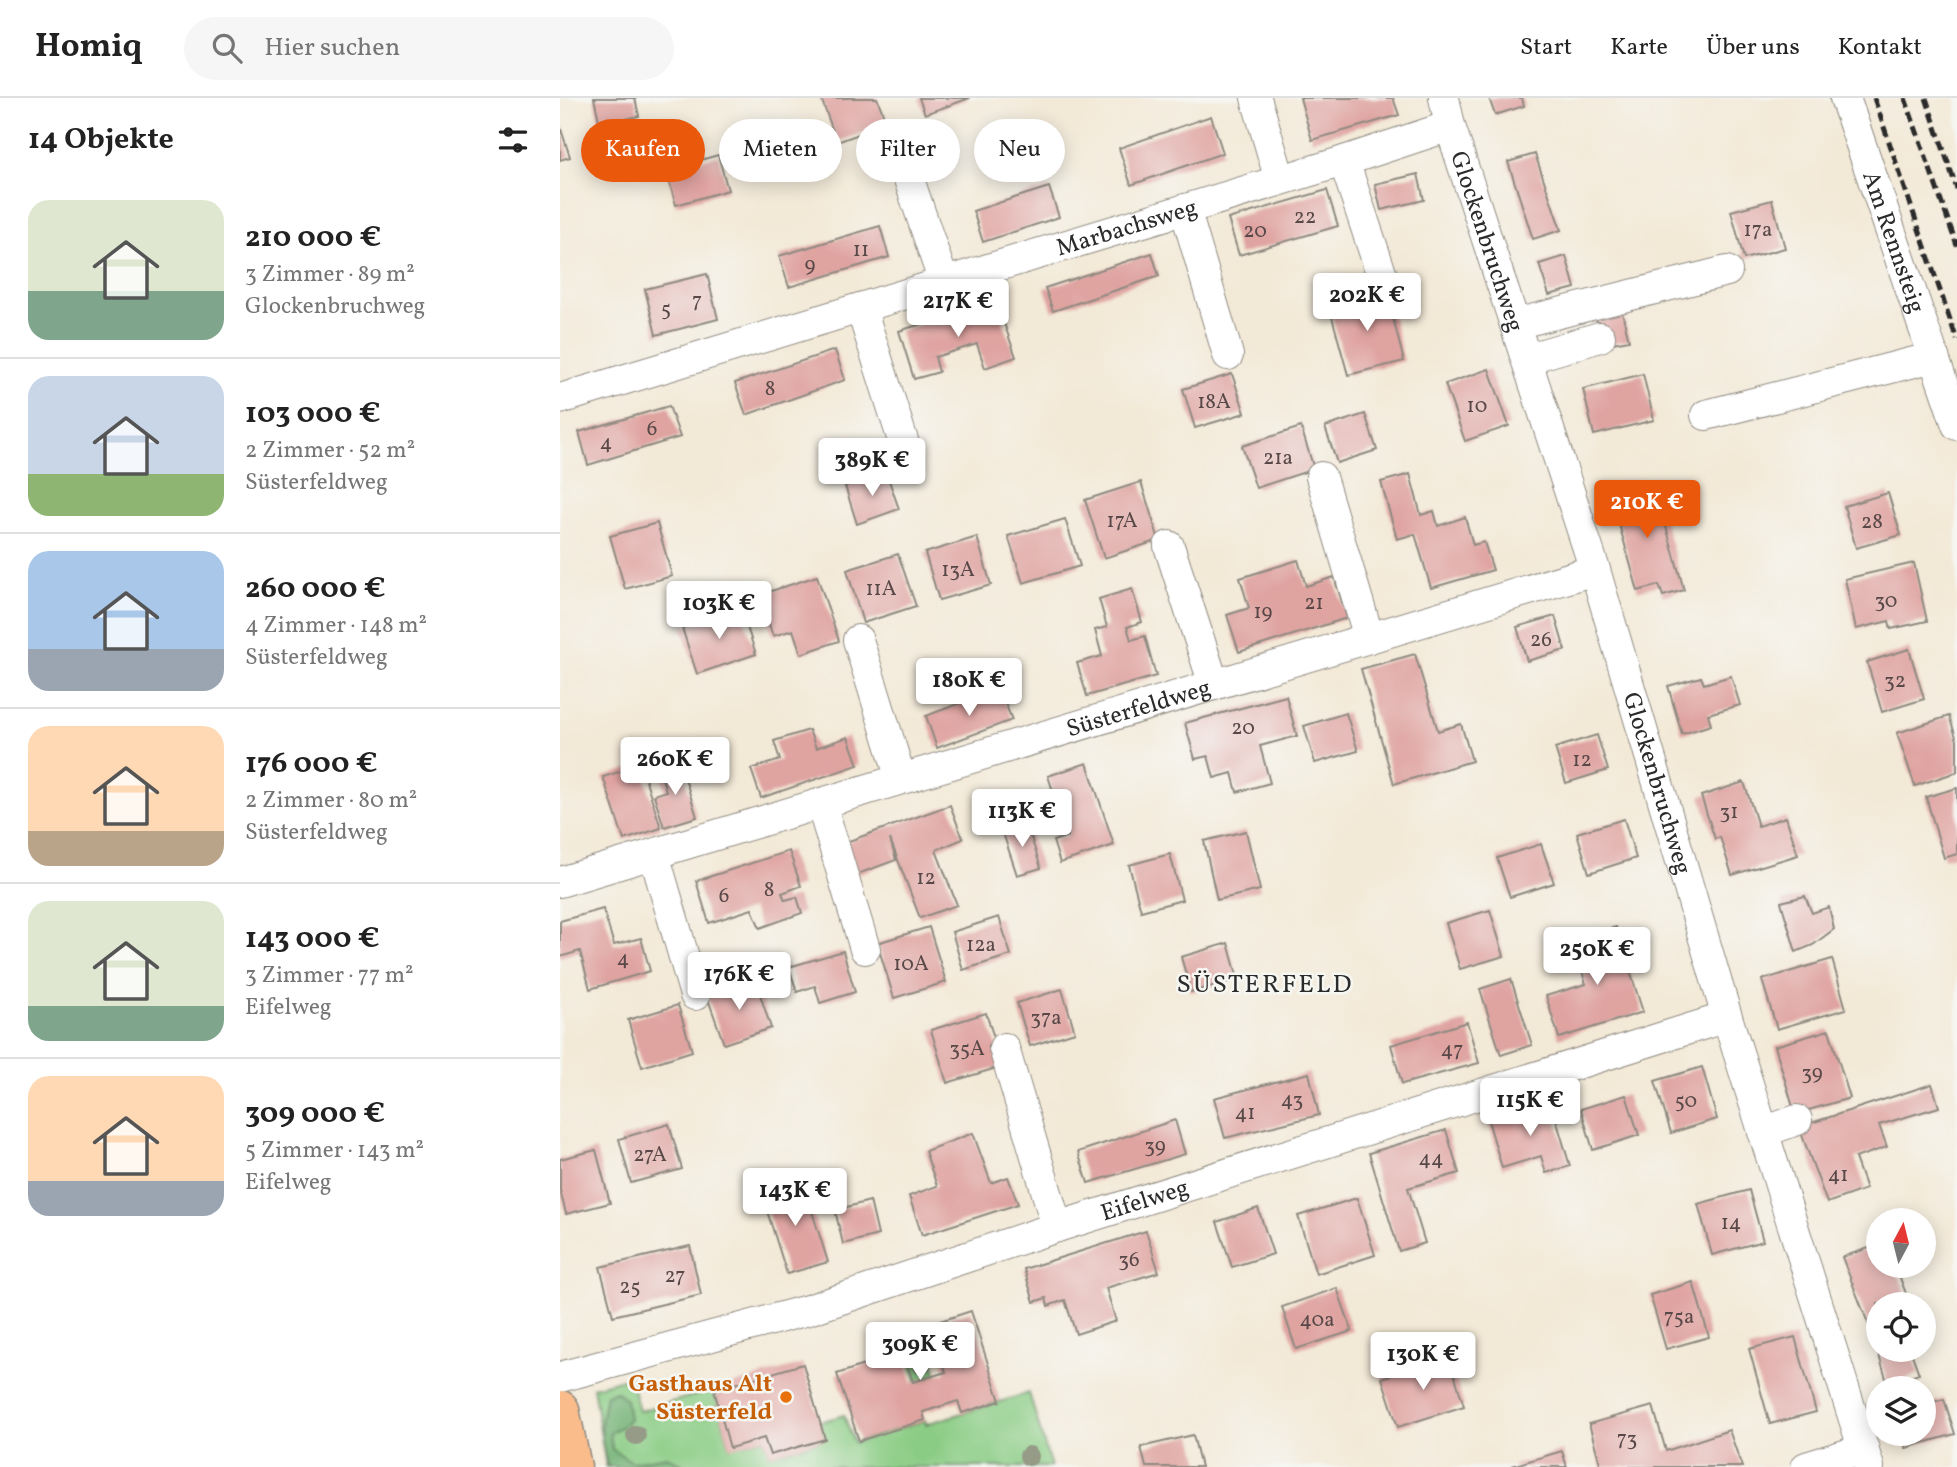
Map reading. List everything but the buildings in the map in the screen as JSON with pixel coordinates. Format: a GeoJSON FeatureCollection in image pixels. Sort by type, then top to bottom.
{"type":"FeatureCollection","features":[{"type":"Feature","properties":{"kind":"main road"},"geometry":{"type":"LineString","coordinates":[[560,1410],[572,1467]]}},
{"type":"Feature","properties":{"kind":"street"},"geometry":{"type":"LineString","coordinates":[[1256,98],[1280,180]]}},
{"type":"Feature","properties":{"kind":"street","name":"Am Rennsteig"},"geometry":{"type":"LineString","coordinates":[[1845,98],[1957,425]]}},
{"type":"Feature","properties":{"kind":"street","name":"Marbachsweg"},"geometry":{"type":"LineString","coordinates":[[560,400],[1344,160],[1447,112]]}},
{"type":"Feature","properties":{"kind":"street","name":"Glockenbruchweg"},"geometry":{"type":"LineString","coordinates":[[1447,112],[1595,570],[1727,1017],[1866,1458]]}},
{"type":"Feature","properties":{"kind":"street"},"geometry":{"type":"LineString","coordinates":[[1344,160],[1387,291]]}},
{"type":"Feature","properties":{"kind":"street"},"geometry":{"type":"LineString","coordinates":[[910,182],[944,283]]}},
{"type":"Feature","properties":{"kind":"street"},"geometry":{"type":"LineString","coordinates":[[1185,209],[1228,355]]}},
{"type":"Feature","properties":{"kind":"street"},"geometry":{"type":"LineString","coordinates":[[1515,324],[1727,271]]}},
{"type":"Feature","properties":{"kind":"street"},"geometry":{"type":"LineString","coordinates":[[861,308],[910,463]]}},
{"type":"Feature","properties":{"kind":"street"},"geometry":{"type":"LineString","coordinates":[[1526,359],[1600,337]]}},
{"type":"Feature","properties":{"kind":"street"},"geometry":{"type":"LineString","coordinates":[[1706,415],[1934,357]]}},
{"type":"Feature","properties":{"kind":"street"},"geometry":{"type":"LineString","coordinates":[[1321,477],[1369,638]]}},
{"type":"Feature","properties":{"kind":"street"},"geometry":{"type":"LineString","coordinates":[[1169,546],[1214,685]]}},
{"type":"Feature","properties":{"kind":"street","name":"Süsterfeldweg"},"geometry":{"type":"LineString","coordinates":[[560,882],[1595,570]]}},
{"type":"Feature","properties":{"kind":"street"},"geometry":{"type":"LineString","coordinates":[[851,643],[894,781]]}},
{"type":"Feature","properties":{"kind":"street"},"geometry":{"type":"LineString","coordinates":[[821,803],[865,949]]}},
{"type":"Feature","properties":{"kind":"street"},"geometry":{"type":"LineString","coordinates":[[654,853],[695,995]]}},
{"type":"Feature","properties":{"kind":"street","name":"Eifelweg"},"geometry":{"type":"LineString","coordinates":[[560,1377],[808,1310],[1057,1227],[1727,1017]]}},
{"type":"Feature","properties":{"kind":"street"},"geometry":{"type":"LineString","coordinates":[[1004,1048],[1057,1227]]}},
{"type":"Feature","properties":{"kind":"street"},"geometry":{"type":"LineString","coordinates":[[1763,1132],[1797,1120]]}},
{"type":"Feature","properties":{"kind":"street"},"geometry":{"type":"LineString","coordinates":[[1807,1467],[1866,1458]]}},
{"type":"Feature","properties":{"kind":"green space"},"geometry":{"type":"Polygon","coordinates":[[[928,1346],[937,1375],[916,1381],[907,1352],[928,1346]]]}},
{"type":"Feature","properties":{"kind":"green space"},"geometry":{"type":"Polygon","coordinates":[[[630,1377],[639,1411],[714,1390],[730,1447],[764,1438],[770,1455],[824,1439],[820,1422],[844,1415],[854,1443],[925,1420],[926,1424],[1029,1393],[1051,1467],[606,1467],[593,1387],[630,1377]]]}},
{"type":"Feature","properties":{"kind":"green space"},"geometry":{"type":"Polygon","coordinates":[[[616,1391],[626,1400],[629,1419],[610,1433],[612,1449],[632,1462],[667,1456],[686,1467],[608,1467],[601,1431],[606,1395],[616,1391]]]}},
{"type":"Feature","properties":{"kind":"railway"},"geometry":{"type":"LineString","coordinates":[[1874,98],[1957,340]]}},
{"type":"Feature","properties":{"kind":"railway"},"geometry":{"type":"LineString","coordinates":[[1905,98],[1957,246]]}},
{"type":"Feature","properties":{"kind":"railway"},"geometry":{"type":"LineString","coordinates":[[1926,98],[1957,189]]}},
{"type":"Feature","properties":{"kind":"place","name":"Gasthaus Alt Süsterfeld"},"geometry":{"type":"Point","coordinates":[786,1397]}},
{"type":"Feature","properties":{"kind":"district","name":"SÜSTERFELD"},"geometry":{"type":"Point","coordinates":[1265,983]}}]}
